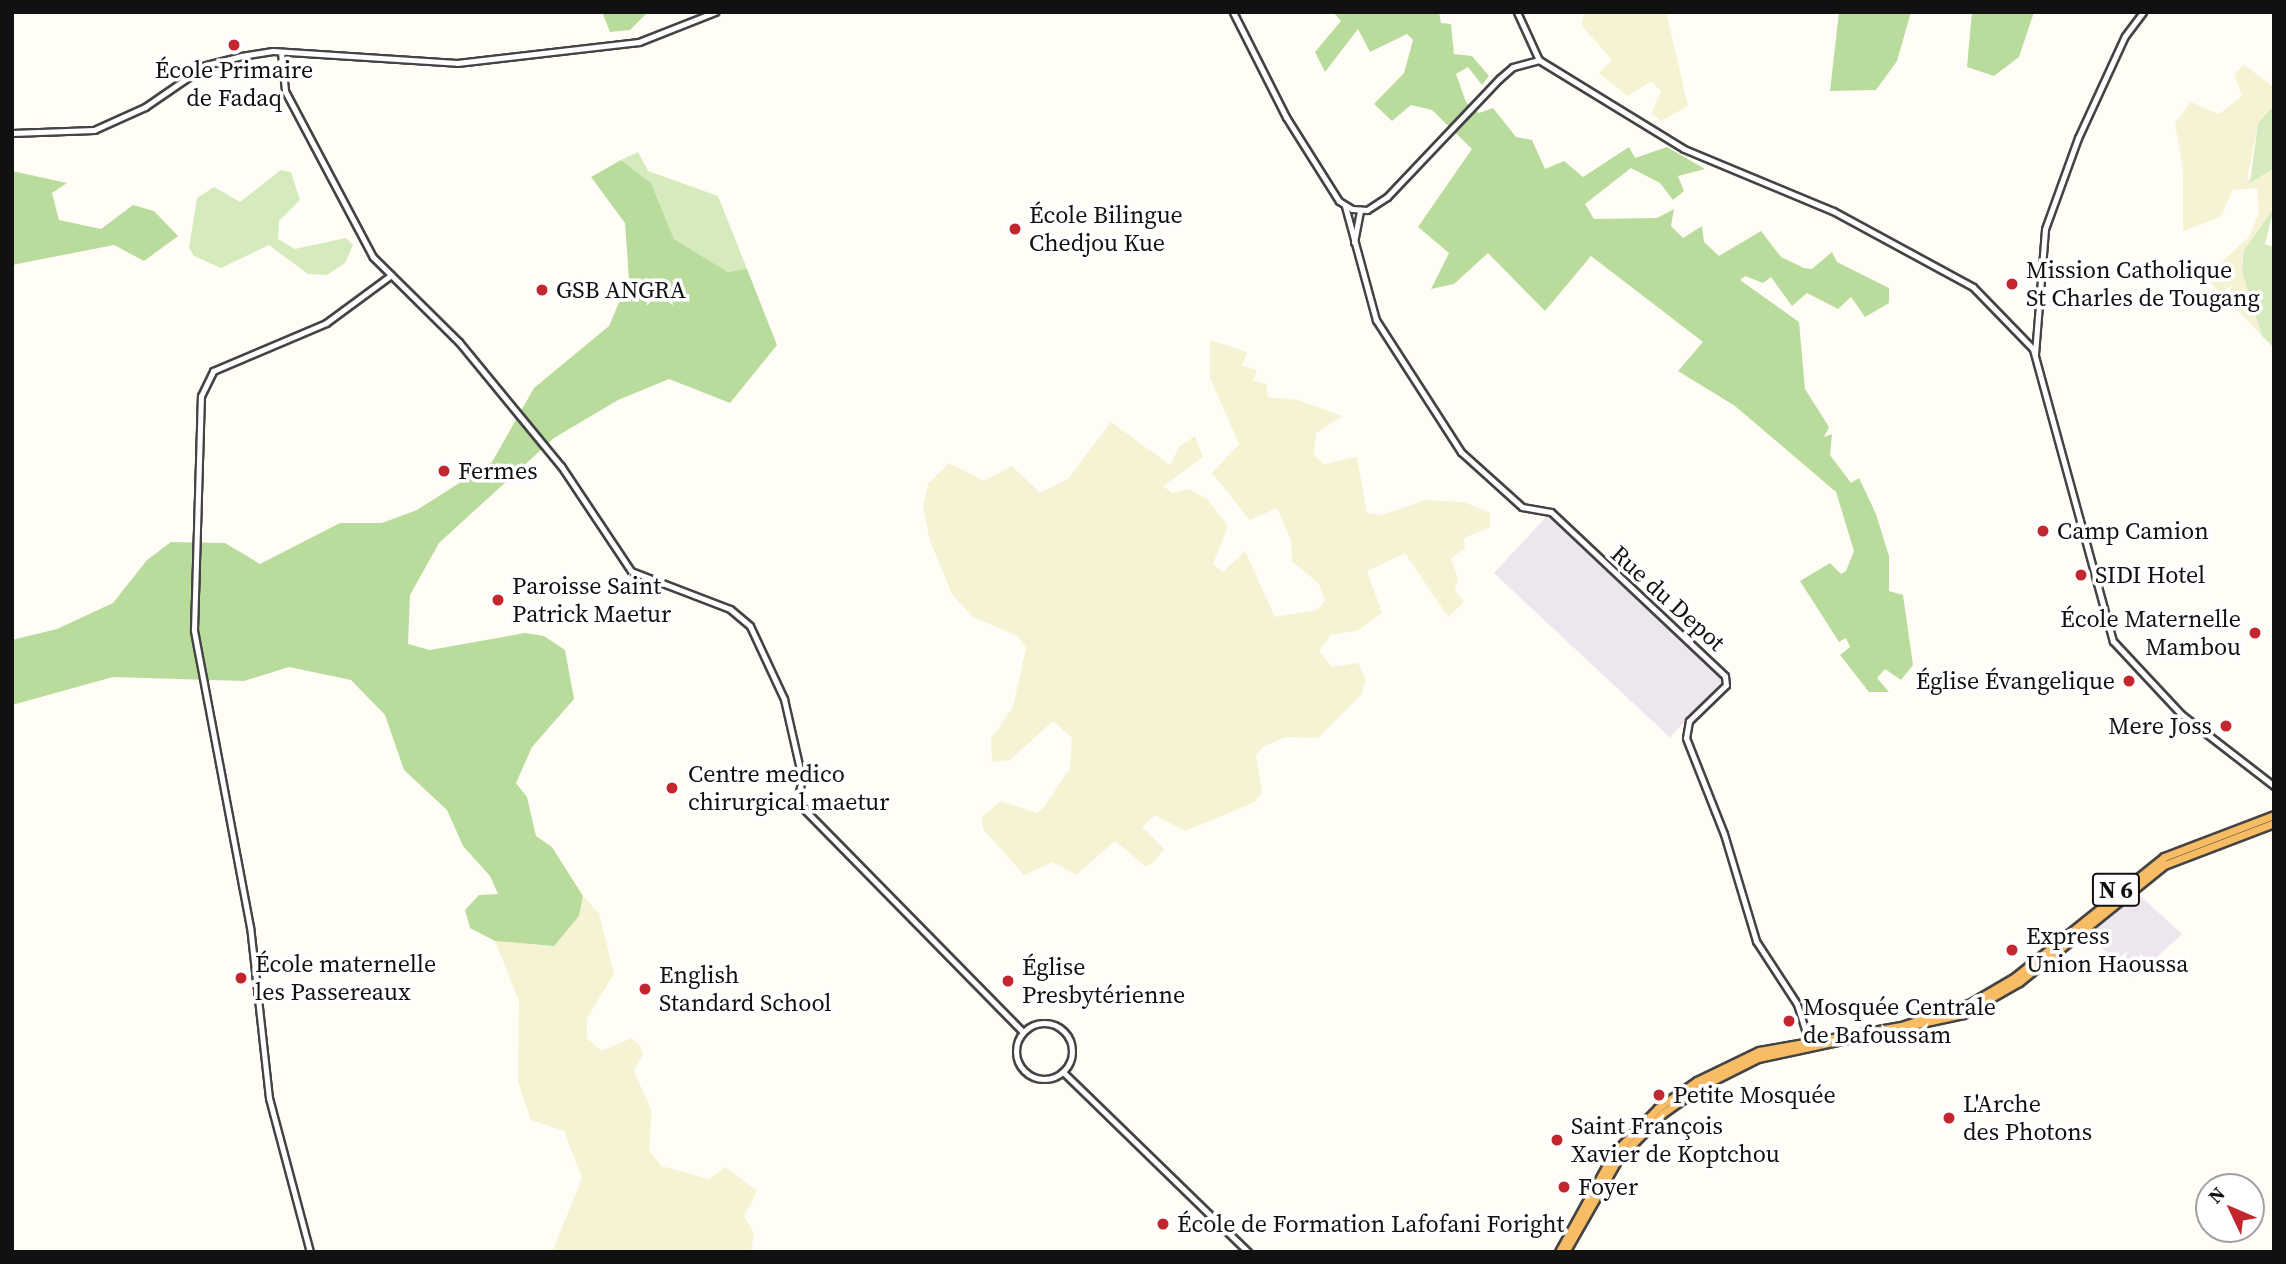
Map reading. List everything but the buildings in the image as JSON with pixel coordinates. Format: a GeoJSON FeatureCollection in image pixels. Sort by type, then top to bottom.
{"type":"FeatureCollection","features":[{"type":"Feature","properties":{"kind":"highway"},"geometry":{"type":"LineString","coordinates":[[2256,825],[2274,815]]}},
{"type":"Feature","properties":{"kind":"highway"},"geometry":{"type":"LineString","coordinates":[[2256,825],[2274,824]]}},
{"type":"Feature","properties":{"kind":"highway","name":"N 6"},"geometry":{"type":"LineString","coordinates":[[1809,1042],[1902,1032],[1962,1014],[2019,982],[2127,886],[2164,861],[2256,825]]}},
{"type":"Feature","properties":{"kind":"highway"},"geometry":{"type":"LineString","coordinates":[[1559,1252],[1600,1182],[1646,1128],[1698,1084],[1758,1058],[1809,1042]]}},
{"type":"Feature","properties":{"kind":"highway"},"geometry":{"type":"LineString","coordinates":[[1565,1252],[1600,1182]]}},
{"type":"Feature","properties":{"kind":"street"},"geometry":{"type":"LineString","coordinates":[[12,133],[94,130],[145,107],[206,65],[281,52],[447,64],[639,42],[715,12]]}},
{"type":"Feature","properties":{"kind":"street","name":"Rue du Depot"},"geometry":{"type":"LineString","coordinates":[[1233,12],[1286,117],[1345,206],[1376,320],[1439,419],[1474,468],[1522,507],[1551,512],[1726,676],[1726,685],[1689,721],[1686,738],[1724,834],[1756,941],[1793,997],[1809,1042]]}},
{"type":"Feature","properties":{"kind":"street"},"geometry":{"type":"LineString","coordinates":[[1517,12],[1539,61],[1717,167],[1833,211],[1944,267],[2010,318],[2035,356],[2113,641],[2181,714],[2274,786]]}},
{"type":"Feature","properties":{"kind":"street"},"geometry":{"type":"LineString","coordinates":[[2035,356],[2045,229],[2078,138],[2125,37],[2143,12]]}},
{"type":"Feature","properties":{"kind":"street"},"geometry":{"type":"LineString","coordinates":[[281,52],[285,91],[341,188],[359,236],[391,275],[459,342],[561,466],[631,571],[730,609],[750,626],[778,677],[793,732],[802,778],[797,802],[1023,1032]]}},
{"type":"Feature","properties":{"kind":"street"},"geometry":{"type":"LineString","coordinates":[[1345,206],[1360,209],[1387,197],[1513,66],[1539,61]]}},
{"type":"Feature","properties":{"kind":"street"},"geometry":{"type":"LineString","coordinates":[[1354,242],[1360,209]]}},
{"type":"Feature","properties":{"kind":"street"},"geometry":{"type":"LineString","coordinates":[[310,1252],[269,1098],[250,927],[194,630],[201,396],[213,371],[326,323],[391,275]]}},
{"type":"Feature","properties":{"kind":"street"},"geometry":{"type":"LineString","coordinates":[[1048,1024],[1065,1033],[1071,1057],[1063,1072],[1047,1079],[1024,1071],[1016,1048],[1023,1032],[1048,1024]]}},
{"type":"Feature","properties":{"kind":"street"},"geometry":{"type":"LineString","coordinates":[[1063,1072],[1248,1252]]}},
{"type":"Feature","properties":{"kind":"shaded area"},"geometry":{"type":"Polygon","coordinates":[[[1585,12],[1666,12],[1688,106],[1661,121],[1651,114],[1661,92],[1652,81],[1627,96],[1599,73],[1612,60],[1581,25],[1585,12]]]}},
{"type":"Feature","properties":{"kind":"shaded area"},"geometry":{"type":"Polygon","coordinates":[[[2244,65],[2274,87],[2274,105],[2258,123],[2247,180],[2274,168],[2274,208],[2244,250],[2242,271],[2262,336],[2205,277],[2249,237],[2259,213],[2257,188],[2233,190],[2220,217],[2183,231],[2183,171],[2175,123],[2191,102],[2219,114],[2242,96],[2234,74],[2244,65]]]}},
{"type":"Feature","properties":{"kind":"shaded area"},"geometry":{"type":"Polygon","coordinates":[[[1210,340],[1247,352],[1242,366],[1257,370],[1253,381],[1266,384],[1268,397],[1298,400],[1342,416],[1316,433],[1314,455],[1324,464],[1357,457],[1367,513],[1382,515],[1425,500],[1464,502],[1490,513],[1490,527],[1464,538],[1465,548],[1451,558],[1458,579],[1455,590],[1464,602],[1448,617],[1405,553],[1367,571],[1382,613],[1359,630],[1331,635],[1319,651],[1332,667],[1358,663],[1366,680],[1361,695],[1318,738],[1286,737],[1264,746],[1256,755],[1262,792],[1255,802],[1185,831],[1155,815],[1142,827],[1164,849],[1152,864],[1145,866],[1115,841],[1076,875],[1053,862],[1024,875],[983,829],[982,817],[1001,801],[1037,813],[1044,807],[1070,768],[1072,738],[1053,721],[1010,760],[992,762],[991,739],[1013,707],[1026,648],[1018,636],[973,617],[952,594],[930,541],[923,507],[928,484],[949,463],[984,481],[1012,466],[1040,493],[1068,479],[1111,422],[1170,465],[1179,447],[1195,436],[1203,457],[1163,486],[1172,493],[1189,489],[1207,499],[1228,526],[1213,564],[1223,572],[1245,551],[1275,617],[1317,610],[1325,601],[1319,584],[1292,561],[1291,540],[1277,508],[1250,520],[1212,473],[1239,444],[1210,378],[1210,340]]]}},
{"type":"Feature","properties":{"kind":"shaded area"},"geometry":{"type":"Polygon","coordinates":[[[1547,516],[1723,680],[1670,737],[1494,573],[1547,516]]]}},
{"type":"Feature","properties":{"kind":"shaded area"},"geometry":{"type":"Polygon","coordinates":[[[2134,890],[2182,934],[2135,977],[2086,934],[2134,890]]]}},
{"type":"Feature","properties":{"kind":"shaded area"},"geometry":{"type":"Polygon","coordinates":[[[583,896],[599,913],[614,974],[587,1018],[587,1038],[602,1051],[632,1038],[639,1045],[643,1054],[634,1071],[652,1112],[649,1150],[661,1166],[709,1179],[725,1167],[757,1191],[744,1216],[754,1233],[751,1252],[552,1252],[582,1178],[564,1131],[531,1120],[518,1082],[519,1001],[495,941],[554,946],[579,916],[583,896]]]}},
{"type":"Feature","properties":{"kind":"green space"},"geometry":{"type":"Polygon","coordinates":[[[602,12],[648,12],[630,30],[610,32],[602,12]]]}},
{"type":"Feature","properties":{"kind":"green space"},"geometry":{"type":"Polygon","coordinates":[[[1333,12],[1439,12],[1441,23],[1451,24],[1454,54],[1472,56],[1489,76],[1482,85],[1468,67],[1456,74],[1466,102],[1479,113],[1493,108],[1516,137],[1532,140],[1545,169],[1564,161],[1583,177],[1629,147],[1635,158],[1667,147],[1705,169],[1678,176],[1684,191],[1673,200],[1660,183],[1631,168],[1585,204],[1594,219],[1657,218],[1674,209],[1671,226],[1683,238],[1702,226],[1704,242],[1719,256],[1761,231],[1781,257],[1804,268],[1812,269],[1832,252],[1837,262],[1889,288],[1889,303],[1865,317],[1851,297],[1838,309],[1807,293],[1792,306],[1771,277],[1763,283],[1745,276],[1740,280],[1799,322],[1805,389],[1829,427],[1824,437],[1832,434],[1830,455],[1851,483],[1859,478],[1876,514],[1889,556],[1889,591],[1903,595],[1913,665],[1901,680],[1885,669],[1877,678],[1889,692],[1869,692],[1840,655],[1850,647],[1846,638],[1839,642],[1800,581],[1830,563],[1841,574],[1846,571],[1854,551],[1836,492],[1735,406],[1678,371],[1703,342],[1591,256],[1545,311],[1488,253],[1454,284],[1431,289],[1449,253],[1418,227],[1472,149],[1432,110],[1411,105],[1392,121],[1374,104],[1404,73],[1413,40],[1407,34],[1370,52],[1358,29],[1325,72],[1315,52],[1341,21],[1333,12]]]}},
{"type":"Feature","properties":{"kind":"green space"},"geometry":{"type":"Polygon","coordinates":[[[1839,12],[1911,12],[1897,61],[1876,90],[1830,91],[1839,12]]]}},
{"type":"Feature","properties":{"kind":"green space"},"geometry":{"type":"Polygon","coordinates":[[[1972,12],[2034,12],[2019,57],[1994,76],[1967,67],[1972,12]]]}},
{"type":"Feature","properties":{"kind":"green space"},"geometry":{"type":"Polygon","coordinates":[[[2274,105],[2274,168],[2250,183],[2258,123],[2274,105]]]}},
{"type":"Feature","properties":{"kind":"green space"},"geometry":{"type":"Polygon","coordinates":[[[638,152],[648,171],[718,196],[747,269],[728,272],[674,239],[651,183],[621,160],[638,152]]]}},
{"type":"Feature","properties":{"kind":"green space"},"geometry":{"type":"Polygon","coordinates":[[[621,160],[651,183],[674,239],[728,272],[747,269],[777,345],[730,403],[669,379],[618,400],[554,438],[439,543],[410,595],[408,644],[430,650],[525,633],[544,636],[565,650],[574,699],[532,747],[516,783],[527,797],[536,836],[552,847],[583,896],[579,916],[554,946],[495,941],[470,928],[465,910],[479,895],[498,894],[490,876],[463,846],[447,810],[404,770],[385,715],[351,680],[289,667],[244,681],[113,677],[12,705],[12,640],[57,629],[113,603],[147,560],[171,542],[225,543],[260,564],[340,523],[382,523],[417,510],[492,462],[534,388],[609,326],[629,279],[625,223],[591,177],[621,160]]]}},
{"type":"Feature","properties":{"kind":"green space"},"geometry":{"type":"Polygon","coordinates":[[[281,170],[291,172],[300,200],[279,221],[278,239],[295,249],[346,238],[353,245],[345,263],[327,275],[308,274],[269,245],[221,268],[194,256],[189,248],[197,198],[214,187],[240,202],[281,170]]]}},
{"type":"Feature","properties":{"kind":"green space"},"geometry":{"type":"Polygon","coordinates":[[[12,171],[67,183],[52,193],[59,220],[101,229],[133,205],[154,211],[178,236],[144,261],[114,245],[12,265],[12,171]]]}},
{"type":"Feature","properties":{"kind":"green space"},"geometry":{"type":"Polygon","coordinates":[[[2274,208],[2265,244],[2274,247],[2274,348],[2262,336],[2242,271],[2244,250],[2274,208]]]}},
{"type":"Feature","properties":{"kind":"place","name":"École Primaire de Fadaq"},"geometry":{"type":"Point","coordinates":[234,45]}},
{"type":"Feature","properties":{"kind":"place","name":"École Bilingue Chedjou Kue"},"geometry":{"type":"Point","coordinates":[1015,229]}},
{"type":"Feature","properties":{"kind":"place","name":"Mission Catholique St Charles de Tougang"},"geometry":{"type":"Point","coordinates":[2012,284]}},
{"type":"Feature","properties":{"kind":"place","name":"GSB ANGRA"},"geometry":{"type":"Point","coordinates":[542,290]}},
{"type":"Feature","properties":{"kind":"place","name":"Fermes"},"geometry":{"type":"Point","coordinates":[444,471]}},
{"type":"Feature","properties":{"kind":"place","name":"Camp Camion"},"geometry":{"type":"Point","coordinates":[2043,531]}},
{"type":"Feature","properties":{"kind":"place","name":"SIDI Hotel"},"geometry":{"type":"Point","coordinates":[2081,575]}},
{"type":"Feature","properties":{"kind":"place","name":"Paroisse Saint Patrick Maetur"},"geometry":{"type":"Point","coordinates":[498,600]}},
{"type":"Feature","properties":{"kind":"place","name":"École Maternelle Mambou"},"geometry":{"type":"Point","coordinates":[2255,633]}},
{"type":"Feature","properties":{"kind":"place","name":"Église Évangelique"},"geometry":{"type":"Point","coordinates":[2129,681]}},
{"type":"Feature","properties":{"kind":"place","name":"Mere Joss"},"geometry":{"type":"Point","coordinates":[2226,726]}},
{"type":"Feature","properties":{"kind":"place","name":"Centre medico chirurgical maetur"},"geometry":{"type":"Point","coordinates":[672,788]}},
{"type":"Feature","properties":{"kind":"place","name":"Express Union Haoussa"},"geometry":{"type":"Point","coordinates":[2012,950]}},
{"type":"Feature","properties":{"kind":"place","name":"École maternelle les Passereaux"},"geometry":{"type":"Point","coordinates":[241,978]}},
{"type":"Feature","properties":{"kind":"place","name":"Église Presbytérienne"},"geometry":{"type":"Point","coordinates":[1008,981]}},
{"type":"Feature","properties":{"kind":"place","name":"English Standard School"},"geometry":{"type":"Point","coordinates":[645,989]}},
{"type":"Feature","properties":{"kind":"place","name":"Mosquée Centrale de Bafoussam"},"geometry":{"type":"Point","coordinates":[1789,1021]}},
{"type":"Feature","properties":{"kind":"place","name":"Petite Mosquée"},"geometry":{"type":"Point","coordinates":[1659,1095]}},
{"type":"Feature","properties":{"kind":"place","name":"L'Arche des Photons"},"geometry":{"type":"Point","coordinates":[1949,1118]}},
{"type":"Feature","properties":{"kind":"place","name":"Saint François Xavier de Koptchou"},"geometry":{"type":"Point","coordinates":[1557,1140]}},
{"type":"Feature","properties":{"kind":"place","name":"Foyer"},"geometry":{"type":"Point","coordinates":[1564,1187]}},
{"type":"Feature","properties":{"kind":"place","name":"École de Formation Lafofani Foright"},"geometry":{"type":"Point","coordinates":[1163,1224]}}]}
